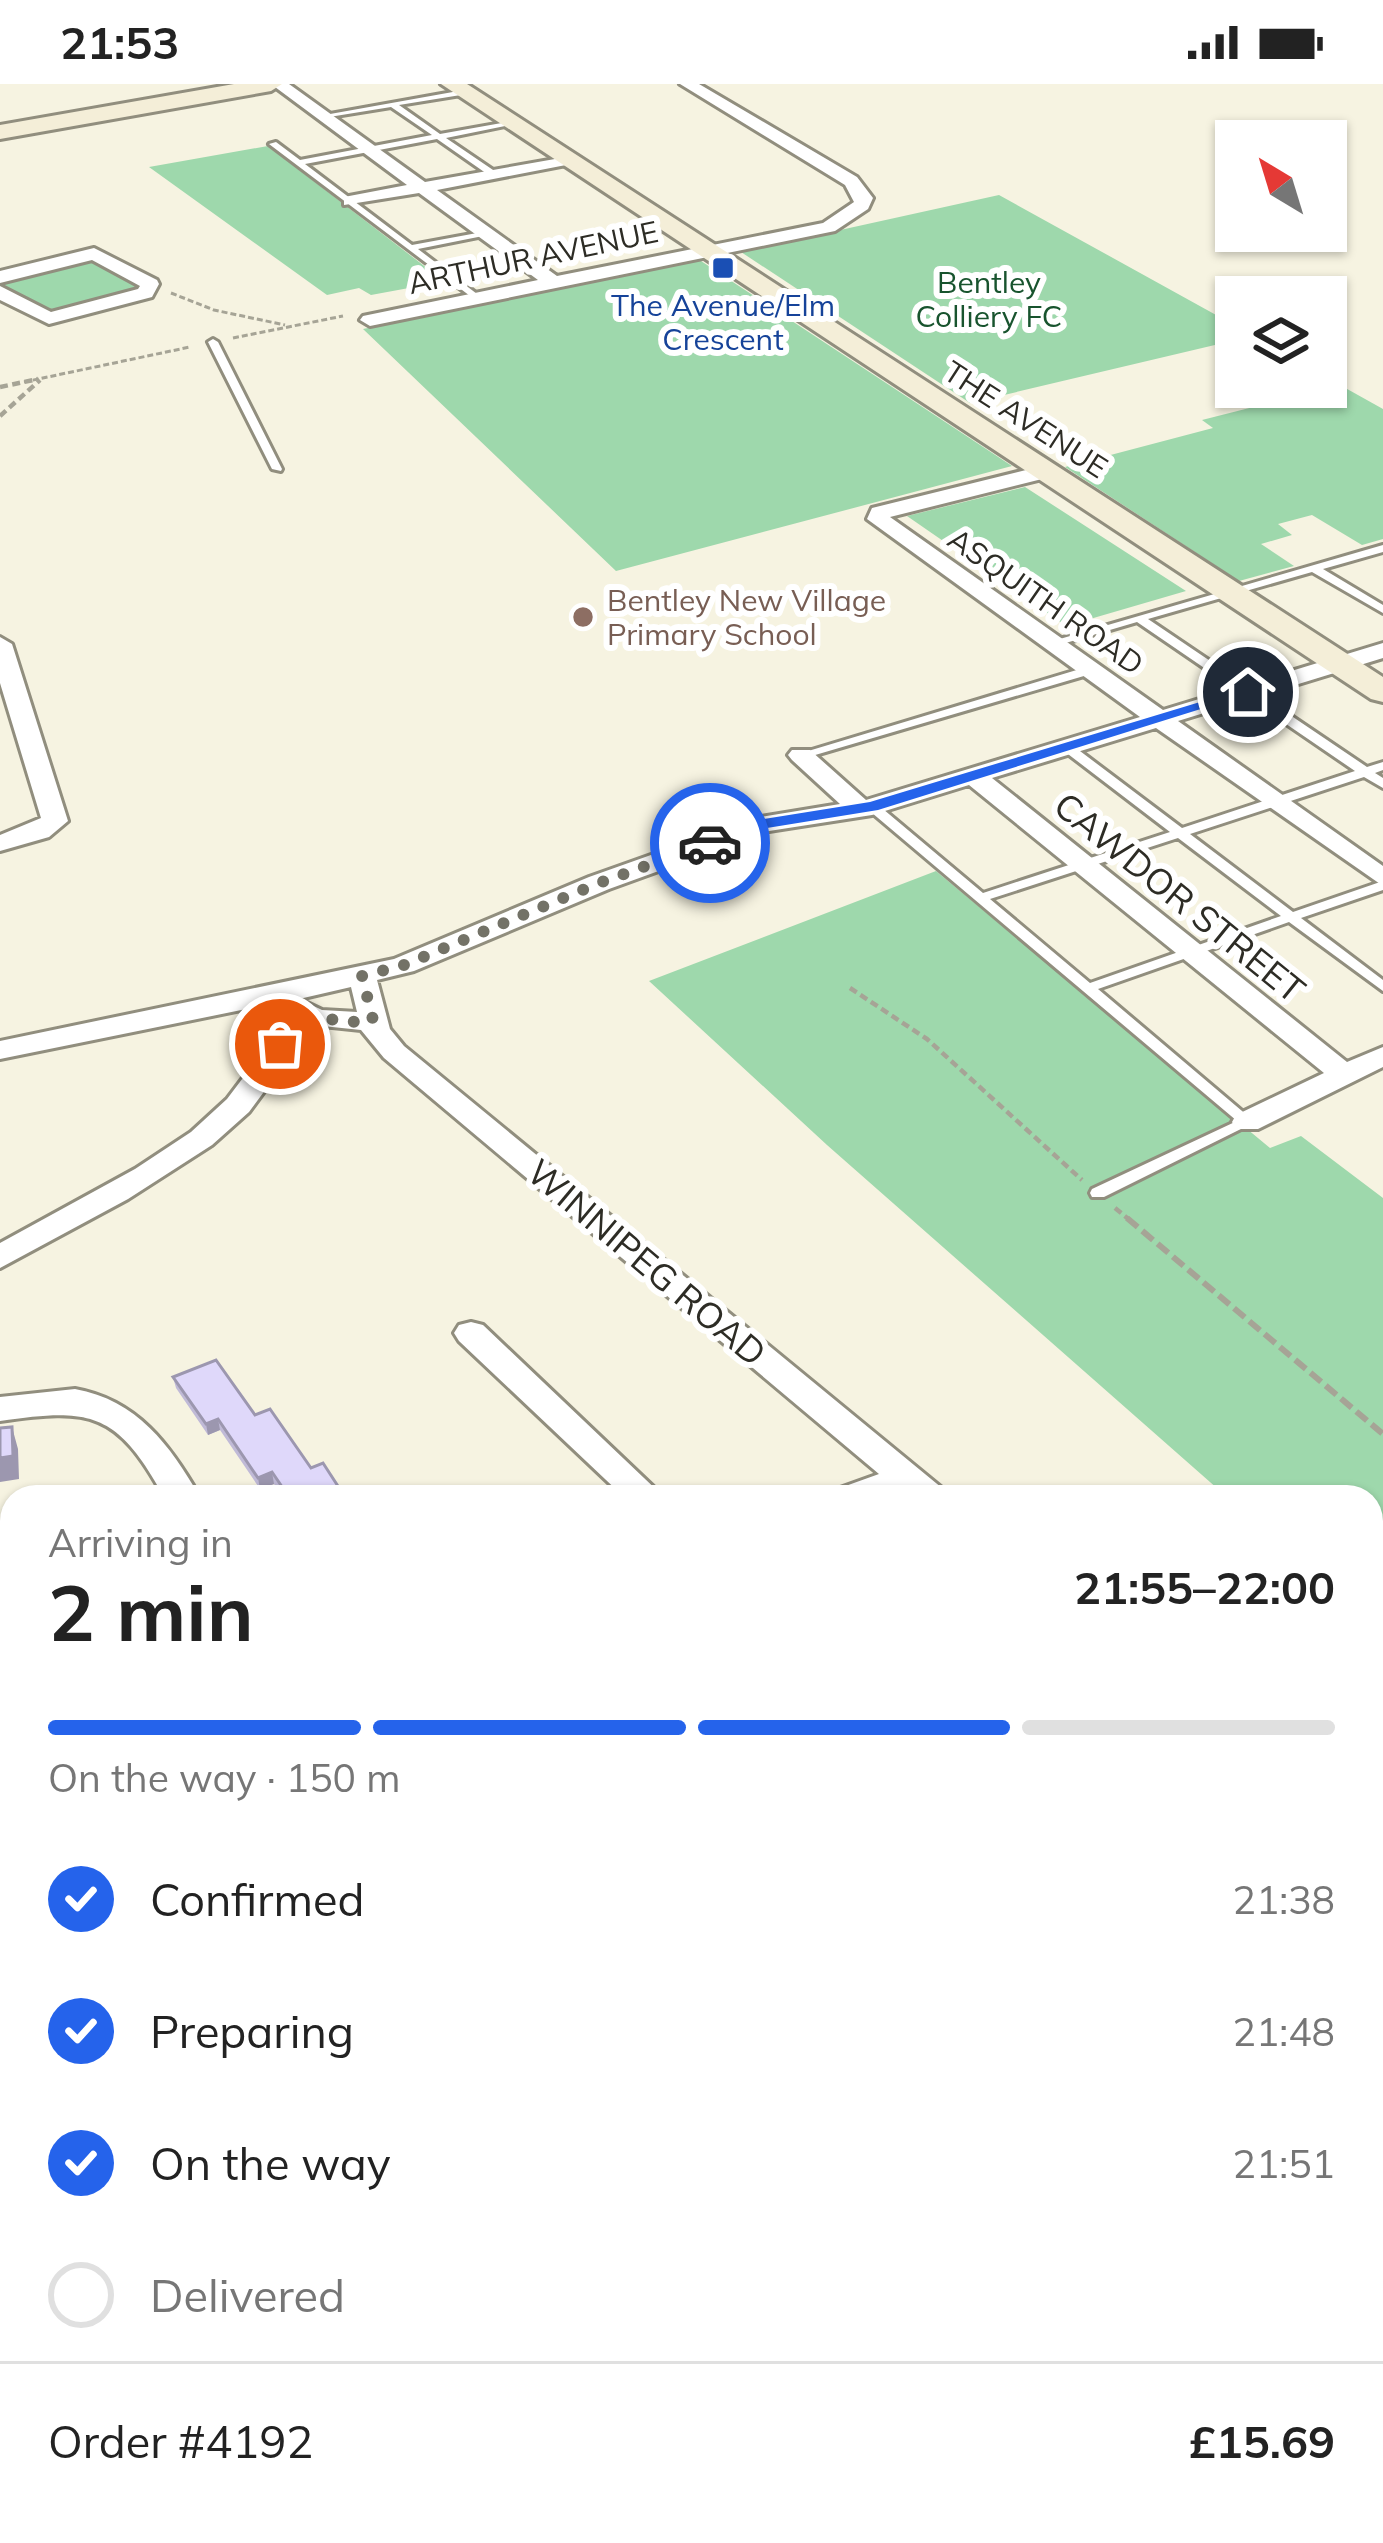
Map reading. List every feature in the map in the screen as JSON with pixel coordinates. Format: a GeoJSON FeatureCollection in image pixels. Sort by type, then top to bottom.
{"type":"FeatureCollection","features":[{"type":"Feature","properties":{"kind":"street"},"geometry":{"type":"LineString","coordinates":[[0,132],[275,84],[554,283]]}},
{"type":"Feature","properties":{"kind":"street","name":"ARTHUR AVENUE"},"geometry":{"type":"LineString","coordinates":[[370,320],[829,227],[854,214],[864,198],[851,182],[688,84]]}},
{"type":"Feature","properties":{"kind":"street","name":"THE AVENUE"},"geometry":{"type":"LineString","coordinates":[[458,88],[1383,692]]}},
{"type":"Feature","properties":{"kind":"street"},"geometry":{"type":"LineString","coordinates":[[350,201],[566,160]]}},
{"type":"Feature","properties":{"kind":"street"},"geometry":{"type":"LineString","coordinates":[[0,277],[94,254],[146,281],[150,290],[49,318],[4,298]]}},
{"type":"Feature","properties":{"kind":"street","name":"ASQUITH ROAD"},"geometry":{"type":"LineString","coordinates":[[1046,471],[878,515],[1383,881]]}},
{"type":"Feature","properties":{"kind":"street"},"geometry":{"type":"LineString","coordinates":[[0,644],[55,821],[40,831],[0,843]]}},
{"type":"Feature","properties":{"kind":"street"},"geometry":{"type":"LineString","coordinates":[[0,1050],[294,1005],[362,976],[404,965],[599,883],[764,824],[863,809],[1383,650]]}},
{"type":"Feature","properties":{"kind":"street"},"geometry":{"type":"LineString","coordinates":[[801,755],[863,809]]}},
{"type":"Feature","properties":{"kind":"street","name":"CAWDOR STREET"},"geometry":{"type":"LineString","coordinates":[[974,777],[1342,1073]]}},
{"type":"Feature","properties":{"kind":"street","name":"WINNIPEG ROAD"},"geometry":{"type":"LineString","coordinates":[[362,976],[373,1020],[394,1052],[916,1485]]}},
{"type":"Feature","properties":{"kind":"street"},"geometry":{"type":"LineString","coordinates":[[294,1005],[351,1022],[373,1020]]}},
{"type":"Feature","properties":{"kind":"street"},"geometry":{"type":"LineString","coordinates":[[0,1257],[157,1169],[230,1114],[294,1005]]}},
{"type":"Feature","properties":{"kind":"street"},"geometry":{"type":"LineString","coordinates":[[1247,1122],[1383,1056]]}},
{"type":"Feature","properties":{"kind":"street"},"geometry":{"type":"LineString","coordinates":[[471,1333],[633,1485]]}},
{"type":"Feature","properties":{"kind":"street"},"geometry":{"type":"LineString","coordinates":[[0,1409],[77,1400],[105,1407],[142,1443],[173,1485]]}},
{"type":"Feature","properties":{"kind":"lane"},"geometry":{"type":"LineString","coordinates":[[323,116],[458,88]]}},
{"type":"Feature","properties":{"kind":"lane"},"geometry":{"type":"LineString","coordinates":[[392,104],[493,174]]}},
{"type":"Feature","properties":{"kind":"lane"},"geometry":{"type":"LineString","coordinates":[[298,163],[510,123]]}},
{"type":"Feature","properties":{"kind":"lane"},"geometry":{"type":"LineString","coordinates":[[273,144],[478,299]]}},
{"type":"Feature","properties":{"kind":"lane"},"geometry":{"type":"LineString","coordinates":[[411,248],[485,233]]}},
{"type":"Feature","properties":{"kind":"lane"},"geometry":{"type":"LineString","coordinates":[[213,342],[277,469]]}},
{"type":"Feature","properties":{"kind":"lane"},"geometry":{"type":"LineString","coordinates":[[1052,643],[1383,548]]}},
{"type":"Feature","properties":{"kind":"lane"},"geometry":{"type":"LineString","coordinates":[[1314,568],[1383,610]]}},
{"type":"Feature","properties":{"kind":"lane"},"geometry":{"type":"LineString","coordinates":[[1139,618],[1383,784]]}},
{"type":"Feature","properties":{"kind":"lane"},"geometry":{"type":"LineString","coordinates":[[801,755],[1090,670]]}},
{"type":"Feature","properties":{"kind":"lane"},"geometry":{"type":"LineString","coordinates":[[1068,748],[1383,987]]}},
{"type":"Feature","properties":{"kind":"lane"},"geometry":{"type":"LineString","coordinates":[[981,898],[1383,766]]}},
{"type":"Feature","properties":{"kind":"lane"},"geometry":{"type":"LineString","coordinates":[[863,809],[981,898],[1247,1122],[1098,1193]]}},
{"type":"Feature","properties":{"kind":"lane"},"geometry":{"type":"LineString","coordinates":[[1088,988],[1383,881]]}},
{"type":"Feature","properties":{"kind":"path"},"geometry":{"type":"LineString","coordinates":[[150,290],[246,318],[295,326]]}},
{"type":"Feature","properties":{"kind":"path"},"geometry":{"type":"LineString","coordinates":[[0,416],[43,378]]}},
{"type":"Feature","properties":{"kind":"green space"},"geometry":{"type":"Polygon","coordinates":[[[268,146],[436,275],[436,283],[371,295],[359,288],[327,295],[149,167],[268,146]]]}},
{"type":"Feature","properties":{"kind":"green space","name":"Bentley Colliery FC"},"geometry":{"type":"Polygon","coordinates":[[[999,195],[1215,314],[1215,345],[970,403],[741,252],[999,195]]]}},
{"type":"Feature","properties":{"kind":"green space"},"geometry":{"type":"Polygon","coordinates":[[[698,259],[1012,466],[616,571],[363,329],[698,259]]]}},
{"type":"Feature","properties":{"kind":"green space"},"geometry":{"type":"Polygon","coordinates":[[[93,260],[140,288],[52,313],[1,287],[8,278],[93,260]]]}},
{"type":"Feature","properties":{"kind":"green space"},"geometry":{"type":"Polygon","coordinates":[[[1347,389],[1383,409],[1383,539],[1362,545],[1312,515],[1278,524],[1292,535],[1261,544],[1294,566],[1239,581],[1065,467],[1213,428],[1202,420],[1249,408],[1347,408],[1347,389]]]}},
{"type":"Feature","properties":{"kind":"green space"},"geometry":{"type":"Polygon","coordinates":[[[1025,487],[1186,591],[1066,626],[907,516],[1025,487]]]}},
{"type":"Feature","properties":{"kind":"green space"},"geometry":{"type":"Polygon","coordinates":[[[936,871],[1270,1148],[1301,1136],[1383,1198],[1383,1485],[1213,1485],[827,1145],[649,981],[936,871]]]}},
{"type":"Feature","properties":{"kind":"building"},"geometry":{"type":"Polygon","coordinates":[[[216,1360],[255,1415],[270,1409],[311,1468],[323,1463],[337,1485],[281,1485],[272,1472],[258,1478],[218,1419],[206,1424],[173,1377],[216,1360]]]}},
{"type":"Feature","properties":{"kind":"building"},"geometry":{"type":"Polygon","coordinates":[[[12,1427],[13,1456],[0,1458],[0,1428],[12,1427]]]}},
{"type":"Feature","properties":{"kind":"way so far"},"geometry":{"type":"LineString","coordinates":[[280,1044],[306,1016],[373,1020],[362,976],[404,965],[599,883],[710,843]]}},
{"type":"Feature","properties":{"kind":"place","name":"The Avenue/Elm Crescent"},"geometry":{"type":"Point","coordinates":[723,268]}},
{"type":"Feature","properties":{"kind":"place","name":"Bentley New Village Primary School"},"geometry":{"type":"Point","coordinates":[583,617]}},
{"type":"Feature","properties":{"kind":"route"},"geometry":{"type":"LineString","coordinates":[[710,843],[764,824],[872,807],[1248,692]]}}]}
